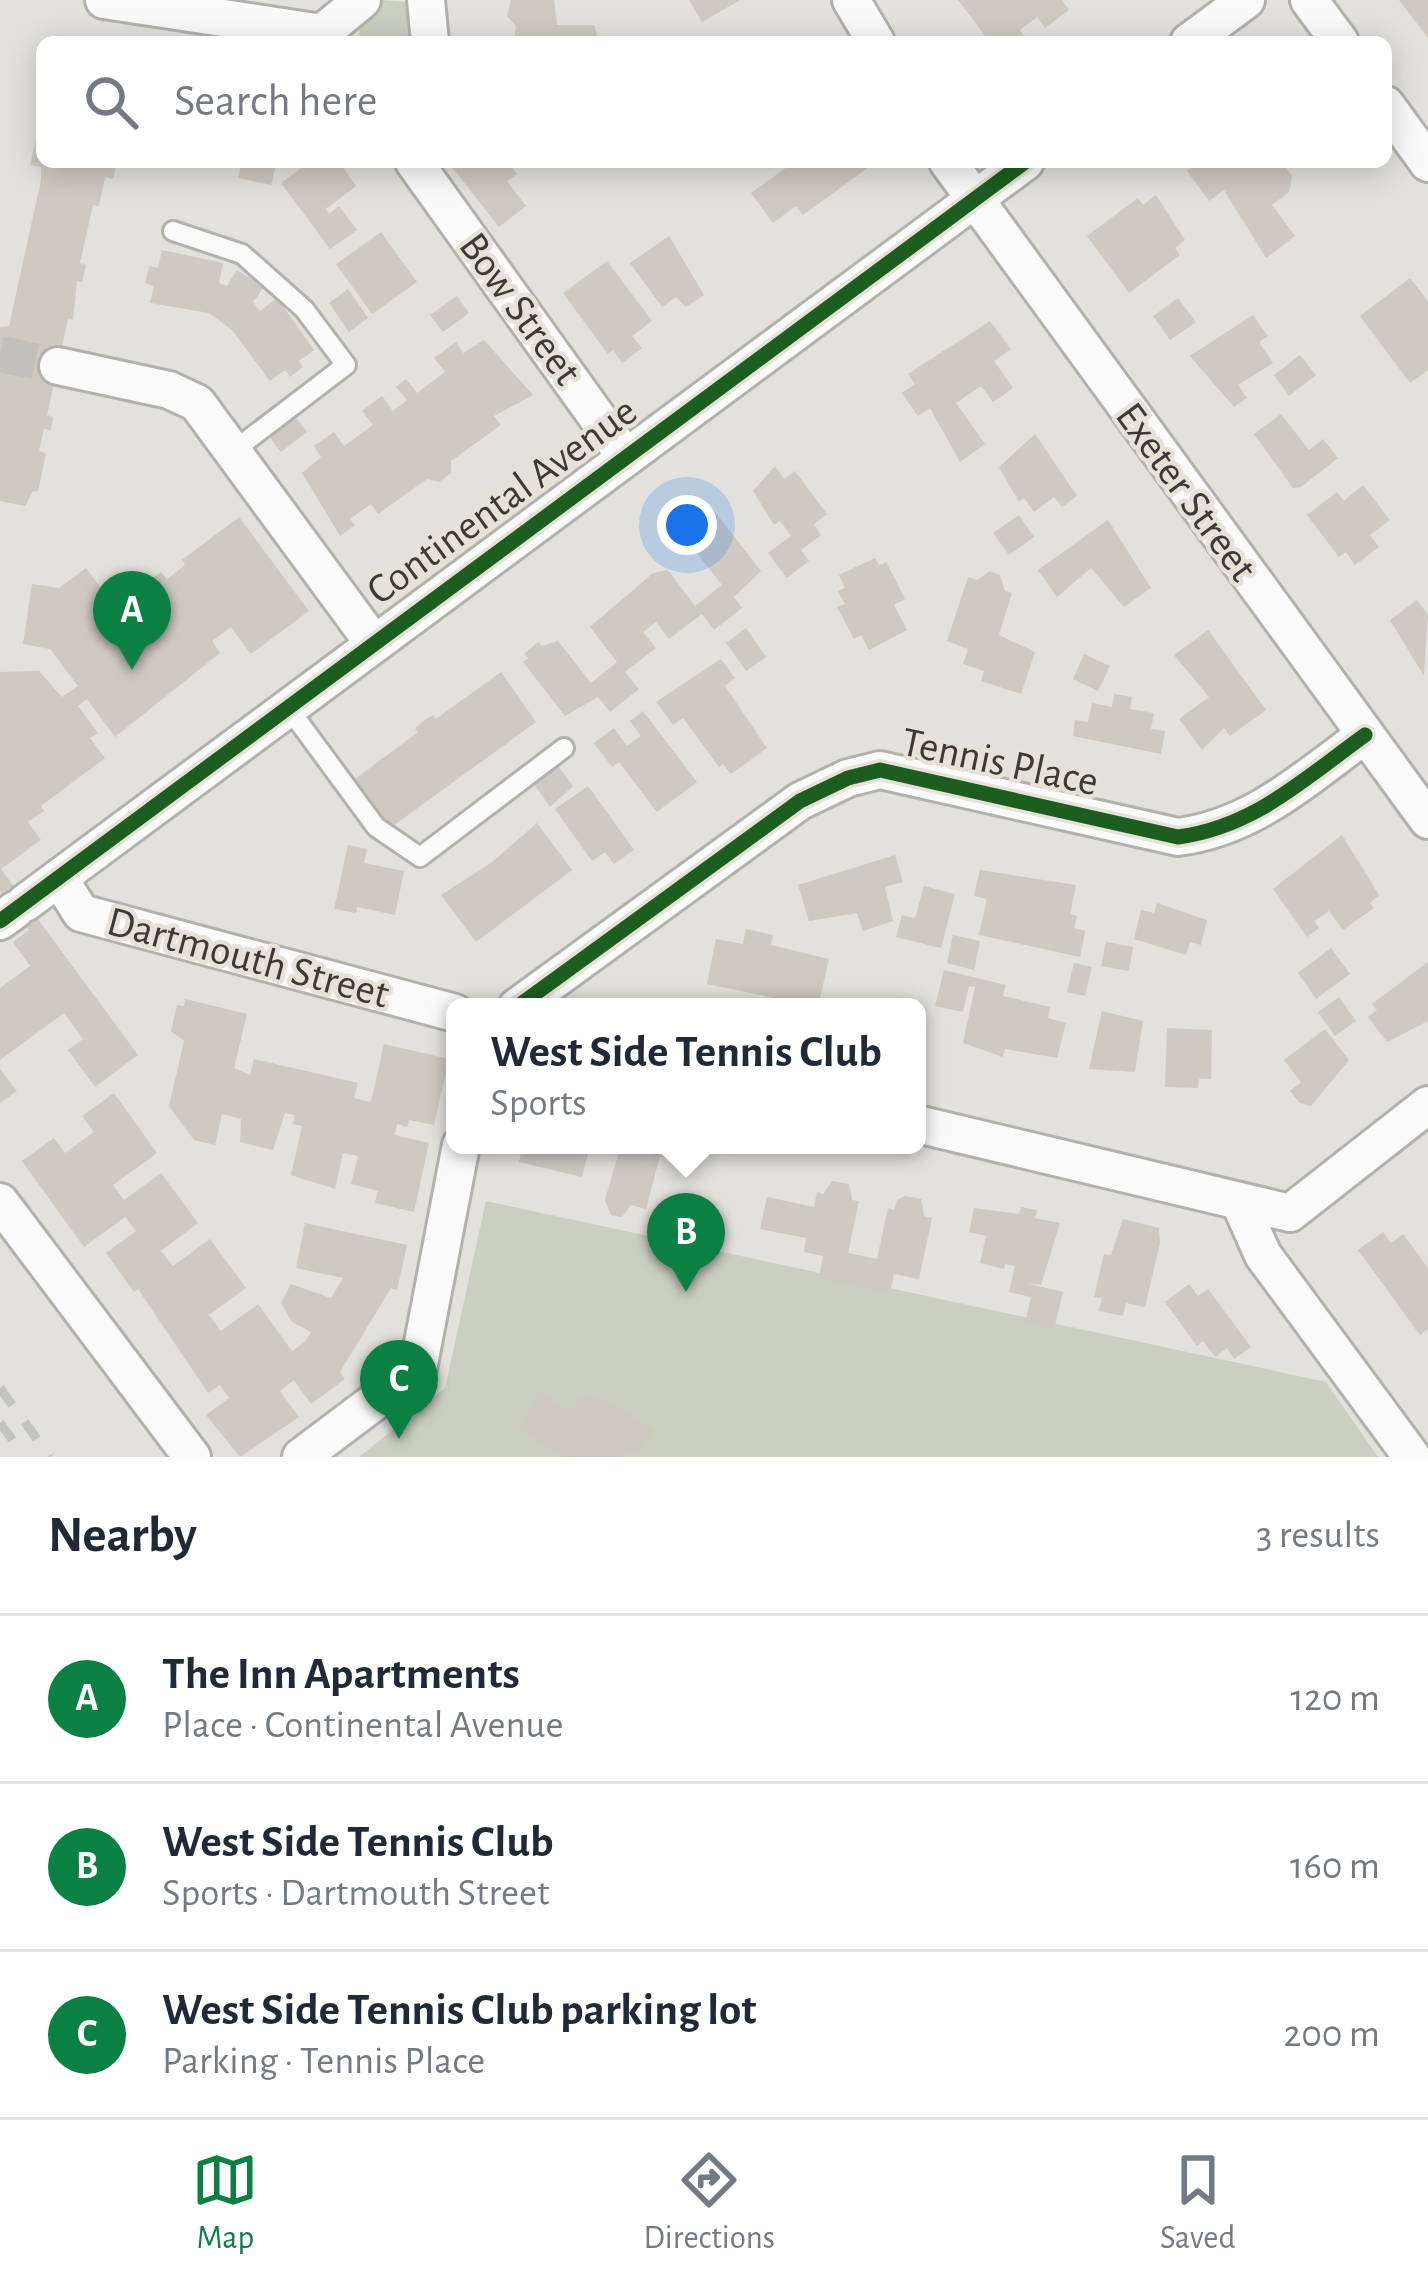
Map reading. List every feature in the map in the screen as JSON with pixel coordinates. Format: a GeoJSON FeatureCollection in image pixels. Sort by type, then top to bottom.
{"type":"FeatureCollection","features":[{"type":"Feature","properties":{"kind":"street"},"geometry":{"type":"LineString","coordinates":[[104,0],[313,36]]}},
{"type":"Feature","properties":{"kind":"street"},"geometry":{"type":"LineString","coordinates":[[327,36],[362,0]]}},
{"type":"Feature","properties":{"kind":"street"},"geometry":{"type":"LineString","coordinates":[[426,0],[429,36]]}},
{"type":"Feature","properties":{"kind":"street"},"geometry":{"type":"LineString","coordinates":[[851,0],[872,36]]}},
{"type":"Feature","properties":{"kind":"street"},"geometry":{"type":"LineString","coordinates":[[1197,36],[1246,0]]}},
{"type":"Feature","properties":{"kind":"street"},"geometry":{"type":"LineString","coordinates":[[1310,0],[1336,36]]}},
{"type":"Feature","properties":{"kind":"street"},"geometry":{"type":"LineString","coordinates":[[1392,113],[1428,163]]}},
{"type":"Feature","properties":{"kind":"street","name":"Bow Street"},"geometry":{"type":"LineString","coordinates":[[418,168],[625,456]]}},
{"type":"Feature","properties":{"kind":"street","name":"Exeter Street"},"geometry":{"type":"LineString","coordinates":[[952,168],[1428,820]]}},
{"type":"Feature","properties":{"kind":"street","name":"Continental Avenue"},"geometry":{"type":"LineString","coordinates":[[13,911],[1017,168]]}},
{"type":"Feature","properties":{"kind":"street"},"geometry":{"type":"LineString","coordinates":[[58,366],[169,390],[196,403],[372,641]]}},
{"type":"Feature","properties":{"kind":"street","name":"Tennis Place"},"geometry":{"type":"LineString","coordinates":[[529,998],[800,801],[848,778],[880,770],[1178,837],[1221,831],[1260,812],[1365,735]]}},
{"type":"Feature","properties":{"kind":"street","name":"Dartmouth Street"},"geometry":{"type":"LineString","coordinates":[[59,878],[81,913],[446,1011]]}},
{"type":"Feature","properties":{"kind":"street"},"geometry":{"type":"LineString","coordinates":[[926,1126],[1290,1213],[1428,1106]]}},
{"type":"Feature","properties":{"kind":"street"},"geometry":{"type":"LineString","coordinates":[[301,1457],[418,1369],[459,1154]]}},
{"type":"Feature","properties":{"kind":"street"},"geometry":{"type":"LineString","coordinates":[[1239,1201],[1263,1255],[1412,1457]]}},
{"type":"Feature","properties":{"kind":"street"},"geometry":{"type":"LineString","coordinates":[[0,1202],[192,1457]]}},
{"type":"Feature","properties":{"kind":"lane"},"geometry":{"type":"LineString","coordinates":[[172,231],[242,254],[304,309],[346,365],[232,452]]}},
{"type":"Feature","properties":{"kind":"lane"},"geometry":{"type":"LineString","coordinates":[[286,706],[376,827],[421,857],[564,748]]}},
{"type":"Feature","properties":{"kind":"green space"},"geometry":{"type":"Polygon","coordinates":[[[379,0],[409,2],[416,36],[359,36],[360,21],[379,0]]]}},
{"type":"Feature","properties":{"kind":"green space"},"geometry":{"type":"Polygon","coordinates":[[[486,1201],[1326,1382],[1378,1457],[359,1457],[445,1388],[486,1201]]]}},
{"type":"Feature","properties":{"kind":"building"},"geometry":{"type":"Polygon","coordinates":[[[511,0],[554,0],[557,25],[594,25],[597,36],[515,36],[516,26],[507,16],[511,0]]]}},
{"type":"Feature","properties":{"kind":"building"},"geometry":{"type":"Polygon","coordinates":[[[689,0],[740,0],[702,22],[689,0]]]}},
{"type":"Feature","properties":{"kind":"building"},"geometry":{"type":"Polygon","coordinates":[[[958,0],[1062,0],[1069,10],[1045,28],[1037,17],[1020,30],[1024,36],[985,36],[958,0]]]}},
{"type":"Feature","properties":{"kind":"building"},"geometry":{"type":"Polygon","coordinates":[[[1399,0],[1428,0],[1428,38],[1399,0]]]}},
{"type":"Feature","properties":{"kind":"building"},"geometry":{"type":"Polygon","coordinates":[[[41,168],[116,168],[113,179],[105,177],[99,206],[93,205],[80,263],[86,265],[82,282],[77,281],[73,320],[68,319],[47,415],[53,417],[51,430],[44,429],[39,451],[46,453],[38,492],[33,491],[25,506],[0,501],[0,327],[9,326],[41,168]]]}},
{"type":"Feature","properties":{"kind":"building"},"geometry":{"type":"Polygon","coordinates":[[[240,168],[275,168],[271,185],[238,178],[240,168]]]}},
{"type":"Feature","properties":{"kind":"building"},"geometry":{"type":"Polygon","coordinates":[[[301,168],[343,168],[356,186],[326,209],[329,214],[339,206],[357,230],[330,249],[281,183],[301,168]]]}},
{"type":"Feature","properties":{"kind":"building"},"geometry":{"type":"Polygon","coordinates":[[[453,168],[512,168],[517,174],[507,181],[526,206],[499,227],[453,168]]]}},
{"type":"Feature","properties":{"kind":"building"},"geometry":{"type":"Polygon","coordinates":[[[786,168],[868,168],[803,215],[796,206],[773,223],[751,193],[786,168]]]}},
{"type":"Feature","properties":{"kind":"building"},"geometry":{"type":"Polygon","coordinates":[[[1286,168],[1292,176],[1289,192],[1272,205],[1295,236],[1266,258],[1224,190],[1209,201],[1187,171],[1286,168]]]}},
{"type":"Feature","properties":{"kind":"building"},"geometry":{"type":"Polygon","coordinates":[[[1156,195],[1185,240],[1175,248],[1180,255],[1129,293],[1087,236],[1138,198],[1143,205],[1156,195]]]}},
{"type":"Feature","properties":{"kind":"building"},"geometry":{"type":"Polygon","coordinates":[[[381,232],[417,282],[372,314],[336,264],[381,232]]]}},
{"type":"Feature","properties":{"kind":"building"},"geometry":{"type":"Polygon","coordinates":[[[669,236],[704,295],[686,307],[676,297],[662,307],[630,263],[669,236]]]}},
{"type":"Feature","properties":{"kind":"building"},"geometry":{"type":"Polygon","coordinates":[[[162,250],[223,263],[219,283],[227,286],[237,270],[264,287],[253,302],[260,311],[277,298],[314,350],[299,361],[303,367],[290,377],[285,370],[270,381],[232,330],[209,313],[150,303],[154,286],[145,283],[149,266],[158,268],[162,250]]]}},
{"type":"Feature","properties":{"kind":"building"},"geometry":{"type":"Polygon","coordinates":[[[607,261],[652,321],[632,336],[642,348],[622,363],[613,350],[608,354],[563,293],[607,261]]]}},
{"type":"Feature","properties":{"kind":"building"},"geometry":{"type":"Polygon","coordinates":[[[1410,278],[1428,301],[1428,370],[1410,383],[1360,316],[1410,278]]]}},
{"type":"Feature","properties":{"kind":"building"},"geometry":{"type":"Polygon","coordinates":[[[348,289],[368,318],[349,332],[329,303],[348,289]]]}},
{"type":"Feature","properties":{"kind":"building"},"geometry":{"type":"Polygon","coordinates":[[[457,296],[469,313],[443,332],[430,315],[457,296]]]}},
{"type":"Feature","properties":{"kind":"building"},"geometry":{"type":"Polygon","coordinates":[[[1178,298],[1196,322],[1170,340],[1153,316],[1178,298]]]}},
{"type":"Feature","properties":{"kind":"building"},"geometry":{"type":"Polygon","coordinates":[[[1253,315],[1268,336],[1259,342],[1273,363],[1238,385],[1247,398],[1234,407],[1190,356],[1253,315]]]}},
{"type":"Feature","properties":{"kind":"building"},"geometry":{"type":"Polygon","coordinates":[[[990,321],[1011,349],[994,361],[1013,388],[993,402],[981,386],[956,403],[985,444],[960,462],[930,408],[918,416],[902,393],[915,384],[908,374],[990,321]]]}},
{"type":"Feature","properties":{"kind":"building"},"geometry":{"type":"Polygon","coordinates":[[[484,340],[533,395],[494,416],[501,425],[451,461],[451,473],[439,482],[427,479],[378,514],[371,504],[350,519],[355,525],[340,536],[302,473],[321,457],[314,446],[334,432],[344,446],[373,425],[362,411],[382,396],[393,411],[407,400],[396,387],[406,379],[417,393],[445,372],[434,358],[456,342],[463,353],[484,340]]]}},
{"type":"Feature","properties":{"kind":"building"},"geometry":{"type":"Polygon","coordinates":[[[1300,355],[1316,375],[1289,396],[1274,375],[1300,355]]]}},
{"type":"Feature","properties":{"kind":"building"},"geometry":{"type":"Polygon","coordinates":[[[1281,414],[1309,450],[1323,439],[1338,458],[1301,487],[1293,488],[1254,434],[1281,414]]]}},
{"type":"Feature","properties":{"kind":"building"},"geometry":{"type":"Polygon","coordinates":[[[294,415],[307,432],[281,452],[268,435],[294,415]]]}},
{"type":"Feature","properties":{"kind":"building"},"geometry":{"type":"Polygon","coordinates":[[[1035,434],[1077,496],[1062,507],[1054,497],[1034,512],[1024,498],[1019,502],[999,467],[1035,434]]]}},
{"type":"Feature","properties":{"kind":"building"},"geometry":{"type":"Polygon","coordinates":[[[775,466],[784,479],[795,471],[827,514],[814,524],[821,535],[801,550],[809,561],[787,578],[768,553],[791,536],[780,521],[774,525],[753,491],[775,466]]]}},
{"type":"Feature","properties":{"kind":"building"},"geometry":{"type":"Polygon","coordinates":[[[1363,485],[1390,520],[1370,535],[1379,547],[1355,565],[1346,552],[1339,557],[1307,515],[1337,492],[1344,501],[1363,485]]]}},
{"type":"Feature","properties":{"kind":"building"},"geometry":{"type":"Polygon","coordinates":[[[715,512],[761,571],[734,597],[742,608],[714,630],[702,614],[669,639],[656,622],[643,632],[656,648],[625,672],[639,689],[610,712],[598,697],[565,716],[523,662],[528,658],[524,654],[538,642],[542,646],[558,641],[591,683],[617,662],[590,627],[653,573],[668,570],[695,606],[722,585],[690,544],[698,525],[715,512]]]}},
{"type":"Feature","properties":{"kind":"building"},"geometry":{"type":"Polygon","coordinates":[[[1019,515],[1034,537],[1009,555],[993,533],[1019,515]]]}},
{"type":"Feature","properties":{"kind":"building"},"geometry":{"type":"Polygon","coordinates":[[[239,517],[309,611],[251,654],[231,627],[212,641],[220,653],[115,737],[87,699],[78,706],[98,733],[90,738],[105,758],[41,806],[44,811],[28,822],[41,840],[1,869],[138,1055],[95,1087],[68,1050],[83,1039],[64,1013],[0,1060],[0,988],[30,966],[13,942],[29,930],[0,891],[0,672],[39,671],[62,697],[78,686],[50,649],[23,644],[32,584],[59,588],[86,568],[120,614],[130,607],[124,600],[161,572],[167,579],[185,565],[182,560],[239,517]]]}},
{"type":"Feature","properties":{"kind":"building"},"geometry":{"type":"Polygon","coordinates":[[[1108,520],[1151,588],[1124,607],[1091,568],[1057,597],[1038,570],[1108,520]]]}},
{"type":"Feature","properties":{"kind":"building"},"geometry":{"type":"Polygon","coordinates":[[[875,558],[879,565],[886,562],[905,599],[894,605],[907,630],[869,650],[861,635],[854,639],[837,607],[845,604],[838,591],[845,588],[839,575],[875,558]]]}},
{"type":"Feature","properties":{"kind":"building"},"geometry":{"type":"Polygon","coordinates":[[[990,571],[1000,575],[1005,591],[1012,593],[999,635],[1035,652],[1021,694],[981,681],[984,671],[963,664],[968,649],[947,641],[968,577],[977,580],[990,571]]]}},
{"type":"Feature","properties":{"kind":"building"},"geometry":{"type":"Polygon","coordinates":[[[1417,600],[1428,615],[1424,676],[1390,620],[1417,600]]]}},
{"type":"Feature","properties":{"kind":"building"},"geometry":{"type":"Polygon","coordinates":[[[746,628],[766,657],[746,671],[726,643],[746,628]]]}},
{"type":"Feature","properties":{"kind":"building"},"geometry":{"type":"Polygon","coordinates":[[[1208,630],[1266,710],[1230,736],[1224,728],[1202,750],[1179,719],[1209,697],[1174,655],[1208,630]]]}},
{"type":"Feature","properties":{"kind":"building"},"geometry":{"type":"Polygon","coordinates":[[[1084,654],[1110,666],[1098,691],[1073,679],[1084,654]]]}},
{"type":"Feature","properties":{"kind":"building"},"geometry":{"type":"Polygon","coordinates":[[[721,659],[735,678],[725,686],[767,748],[731,774],[723,764],[719,767],[683,718],[673,725],[656,702],[721,659]]]}},
{"type":"Feature","properties":{"kind":"building"},"geometry":{"type":"Polygon","coordinates":[[[501,672],[536,722],[390,828],[355,779],[418,732],[415,728],[425,720],[433,715],[436,719],[501,672]]]}},
{"type":"Feature","properties":{"kind":"building"},"geometry":{"type":"Polygon","coordinates":[[[1114,694],[1132,697],[1130,709],[1154,713],[1151,729],[1165,731],[1161,754],[1073,736],[1075,720],[1088,722],[1092,703],[1112,707],[1114,694]]]}},
{"type":"Feature","properties":{"kind":"building"},"geometry":{"type":"Polygon","coordinates":[[[643,711],[697,782],[657,812],[619,762],[612,767],[594,743],[614,728],[627,746],[641,736],[630,721],[643,711]]]}},
{"type":"Feature","properties":{"kind":"building"},"geometry":{"type":"Polygon","coordinates":[[[558,766],[573,786],[550,807],[534,784],[558,766]]]}},
{"type":"Feature","properties":{"kind":"building"},"geometry":{"type":"Polygon","coordinates":[[[588,786],[634,850],[614,864],[605,852],[592,861],[555,809],[588,786]]]}},
{"type":"Feature","properties":{"kind":"building"},"geometry":{"type":"Polygon","coordinates":[[[537,823],[572,870],[476,942],[441,895],[491,863],[537,823]]]}},
{"type":"Feature","properties":{"kind":"building"},"geometry":{"type":"Polygon","coordinates":[[[1342,835],[1379,895],[1370,903],[1374,908],[1343,930],[1329,911],[1314,921],[1319,928],[1307,937],[1273,889],[1342,835]]]}},
{"type":"Feature","properties":{"kind":"building"},"geometry":{"type":"Polygon","coordinates":[[[348,845],[367,849],[364,863],[404,871],[395,915],[357,907],[356,913],[334,909],[348,845]]]}},
{"type":"Feature","properties":{"kind":"building"},"geometry":{"type":"Polygon","coordinates":[[[895,855],[903,882],[885,887],[893,921],[863,931],[857,913],[809,921],[798,885],[895,855]]]}},
{"type":"Feature","properties":{"kind":"building"},"geometry":{"type":"Polygon","coordinates":[[[980,870],[1076,885],[1070,914],[1077,916],[1074,928],[1085,931],[1080,957],[979,935],[987,899],[974,896],[980,870]]]}},
{"type":"Feature","properties":{"kind":"building"},"geometry":{"type":"Polygon","coordinates":[[[924,886],[955,894],[941,948],[896,937],[902,915],[915,918],[924,886]]]}},
{"type":"Feature","properties":{"kind":"building"},"geometry":{"type":"Polygon","coordinates":[[[1157,903],[1207,920],[1201,945],[1190,942],[1186,955],[1134,939],[1141,910],[1154,913],[1157,903]]]}},
{"type":"Feature","properties":{"kind":"building"},"geometry":{"type":"Polygon","coordinates":[[[746,929],[773,935],[771,945],[829,959],[820,998],[775,998],[707,984],[716,939],[743,944],[746,929]]]}},
{"type":"Feature","properties":{"kind":"building"},"geometry":{"type":"Polygon","coordinates":[[[953,935],[980,941],[974,970],[947,963],[953,935]]]}},
{"type":"Feature","properties":{"kind":"building"},"geometry":{"type":"Polygon","coordinates":[[[1106,942],[1133,947],[1129,971],[1101,966],[1106,942]]]}},
{"type":"Feature","properties":{"kind":"building"},"geometry":{"type":"Polygon","coordinates":[[[1331,948],[1350,974],[1316,999],[1298,973],[1331,948]]]}},
{"type":"Feature","properties":{"kind":"building"},"geometry":{"type":"Polygon","coordinates":[[[1428,962],[1428,1021],[1387,1042],[1368,1017],[1377,1010],[1372,1004],[1428,962]]]}},
{"type":"Feature","properties":{"kind":"building"},"geometry":{"type":"Polygon","coordinates":[[[1074,963],[1092,967],[1085,996],[1067,992],[1074,963]]]}},
{"type":"Feature","properties":{"kind":"building"},"geometry":{"type":"Polygon","coordinates":[[[944,970],[1006,985],[1003,996],[1050,1007],[1048,1018],[1066,1023],[1057,1058],[1005,1049],[1003,1057],[963,1043],[975,987],[969,986],[963,1012],[935,1006],[944,970]]]}},
{"type":"Feature","properties":{"kind":"building"},"geometry":{"type":"Polygon","coordinates":[[[1339,997],[1356,1021],[1335,1036],[1318,1012],[1339,997]]]}},
{"type":"Feature","properties":{"kind":"building"},"geometry":{"type":"Polygon","coordinates":[[[185,999],[247,1014],[234,1068],[250,1075],[254,1059],[358,1083],[354,1098],[371,1102],[384,1044],[446,1058],[434,1125],[409,1120],[407,1127],[397,1124],[395,1135],[429,1143],[414,1212],[375,1203],[378,1191],[351,1184],[358,1156],[343,1153],[335,1189],[291,1175],[302,1126],[293,1124],[295,1115],[285,1113],[273,1150],[240,1142],[241,1119],[222,1114],[215,1145],[194,1140],[169,1106],[184,1041],[171,1031],[177,1005],[184,1006],[185,999]]]}},
{"type":"Feature","properties":{"kind":"building"},"geometry":{"type":"Polygon","coordinates":[[[1102,1011],[1143,1021],[1135,1072],[1089,1069],[1102,1011]]]}},
{"type":"Feature","properties":{"kind":"building"},"geometry":{"type":"Polygon","coordinates":[[[1167,1028],[1212,1030],[1211,1079],[1199,1079],[1198,1088],[1165,1087],[1167,1028]]]}},
{"type":"Feature","properties":{"kind":"building"},"geometry":{"type":"Polygon","coordinates":[[[1325,1029],[1349,1060],[1311,1106],[1300,1103],[1290,1091],[1301,1082],[1284,1060],[1325,1029]]]}},
{"type":"Feature","properties":{"kind":"building"},"geometry":{"type":"Polygon","coordinates":[[[0,1069],[17,1091],[0,1103],[0,1069]]]}},
{"type":"Feature","properties":{"kind":"building"},"geometry":{"type":"Polygon","coordinates":[[[114,1093],[157,1153],[113,1185],[124,1200],[161,1173],[198,1223],[161,1251],[173,1266],[210,1239],[246,1288],[209,1315],[221,1331],[258,1304],[292,1351],[305,1342],[311,1332],[292,1322],[281,1303],[291,1284],[331,1298],[343,1278],[296,1268],[305,1223],[407,1245],[397,1290],[391,1288],[340,1372],[345,1379],[311,1404],[294,1380],[280,1391],[299,1417],[240,1457],[206,1415],[229,1398],[220,1385],[208,1393],[138,1289],[134,1292],[106,1253],[136,1231],[125,1217],[84,1247],[22,1161],[54,1138],[65,1153],[94,1132],[82,1116],[114,1093]]]}},
{"type":"Feature","properties":{"kind":"building"},"geometry":{"type":"Polygon","coordinates":[[[521,1154],[588,1154],[582,1177],[519,1162],[521,1154]]]}},
{"type":"Feature","properties":{"kind":"building"},"geometry":{"type":"Polygon","coordinates":[[[618,1154],[660,1154],[646,1209],[631,1205],[622,1217],[611,1215],[605,1200],[618,1154]]]}},
{"type":"Feature","properties":{"kind":"building"},"geometry":{"type":"Polygon","coordinates":[[[832,1181],[849,1184],[852,1200],[859,1201],[848,1253],[877,1259],[888,1208],[894,1210],[897,1200],[905,1196],[921,1199],[924,1216],[932,1218],[919,1279],[894,1274],[890,1293],[819,1278],[823,1256],[804,1252],[806,1238],[760,1229],[767,1197],[814,1207],[817,1192],[823,1194],[832,1181]]]}},
{"type":"Feature","properties":{"kind":"building"},"geometry":{"type":"Polygon","coordinates":[[[1021,1207],[1037,1210],[1035,1218],[1060,1223],[1041,1285],[1026,1283],[1063,1292],[1054,1329],[1025,1323],[1031,1297],[1009,1292],[1015,1266],[1005,1264],[1004,1269],[980,1263],[986,1236],[969,1232],[974,1208],[1019,1214],[1021,1207]]]}},
{"type":"Feature","properties":{"kind":"building"},"geometry":{"type":"Polygon","coordinates":[[[1123,1219],[1159,1228],[1160,1243],[1145,1307],[1126,1303],[1123,1316],[1099,1311],[1102,1298],[1094,1297],[1104,1254],[1111,1255],[1123,1219]]]}},
{"type":"Feature","properties":{"kind":"building"},"geometry":{"type":"Polygon","coordinates":[[[1383,1232],[1391,1243],[1403,1234],[1428,1268],[1428,1329],[1420,1335],[1358,1250],[1383,1232]]]}},
{"type":"Feature","properties":{"kind":"building"},"geometry":{"type":"Polygon","coordinates":[[[1189,1284],[1198,1296],[1208,1289],[1251,1347],[1234,1359],[1227,1348],[1215,1357],[1203,1341],[1197,1346],[1165,1302],[1189,1284]]]}},
{"type":"Feature","properties":{"kind":"building"},"geometry":{"type":"Polygon","coordinates":[[[540,1392],[571,1412],[580,1398],[605,1399],[654,1431],[638,1455],[627,1448],[621,1457],[565,1457],[518,1428],[540,1392]]]}},
{"type":"Feature","properties":{"kind":"tunnel"},"geometry":{"type":"LineString","coordinates":[[0,354],[58,366]]}},
{"type":"Feature","properties":{"kind":"railway"},"geometry":{"type":"LineString","coordinates":[[0,1388],[50,1457]]}},
{"type":"Feature","properties":{"kind":"railway"},"geometry":{"type":"LineString","coordinates":[[0,1423],[25,1457]]}},
{"type":"Feature","properties":{"kind":"cycle path"},"geometry":{"type":"LineString","coordinates":[[0,921],[1017,168]]}},
{"type":"Feature","properties":{"kind":"cycle path"},"geometry":{"type":"LineString","coordinates":[[529,998],[800,801],[848,778],[880,770],[1178,837],[1205,832],[1254,812],[1365,735]]}},
{"type":"Feature","properties":{"kind":"place","name":"The Inn Apartments"},"geometry":{"type":"Point","coordinates":[132,670]}},
{"type":"Feature","properties":{"kind":"place","name":"West Side Tennis Club"},"geometry":{"type":"Point","coordinates":[686,1292]}},
{"type":"Feature","properties":{"kind":"place","name":"West Side Tennis Club parking lot"},"geometry":{"type":"Point","coordinates":[399,1439]}}]}
